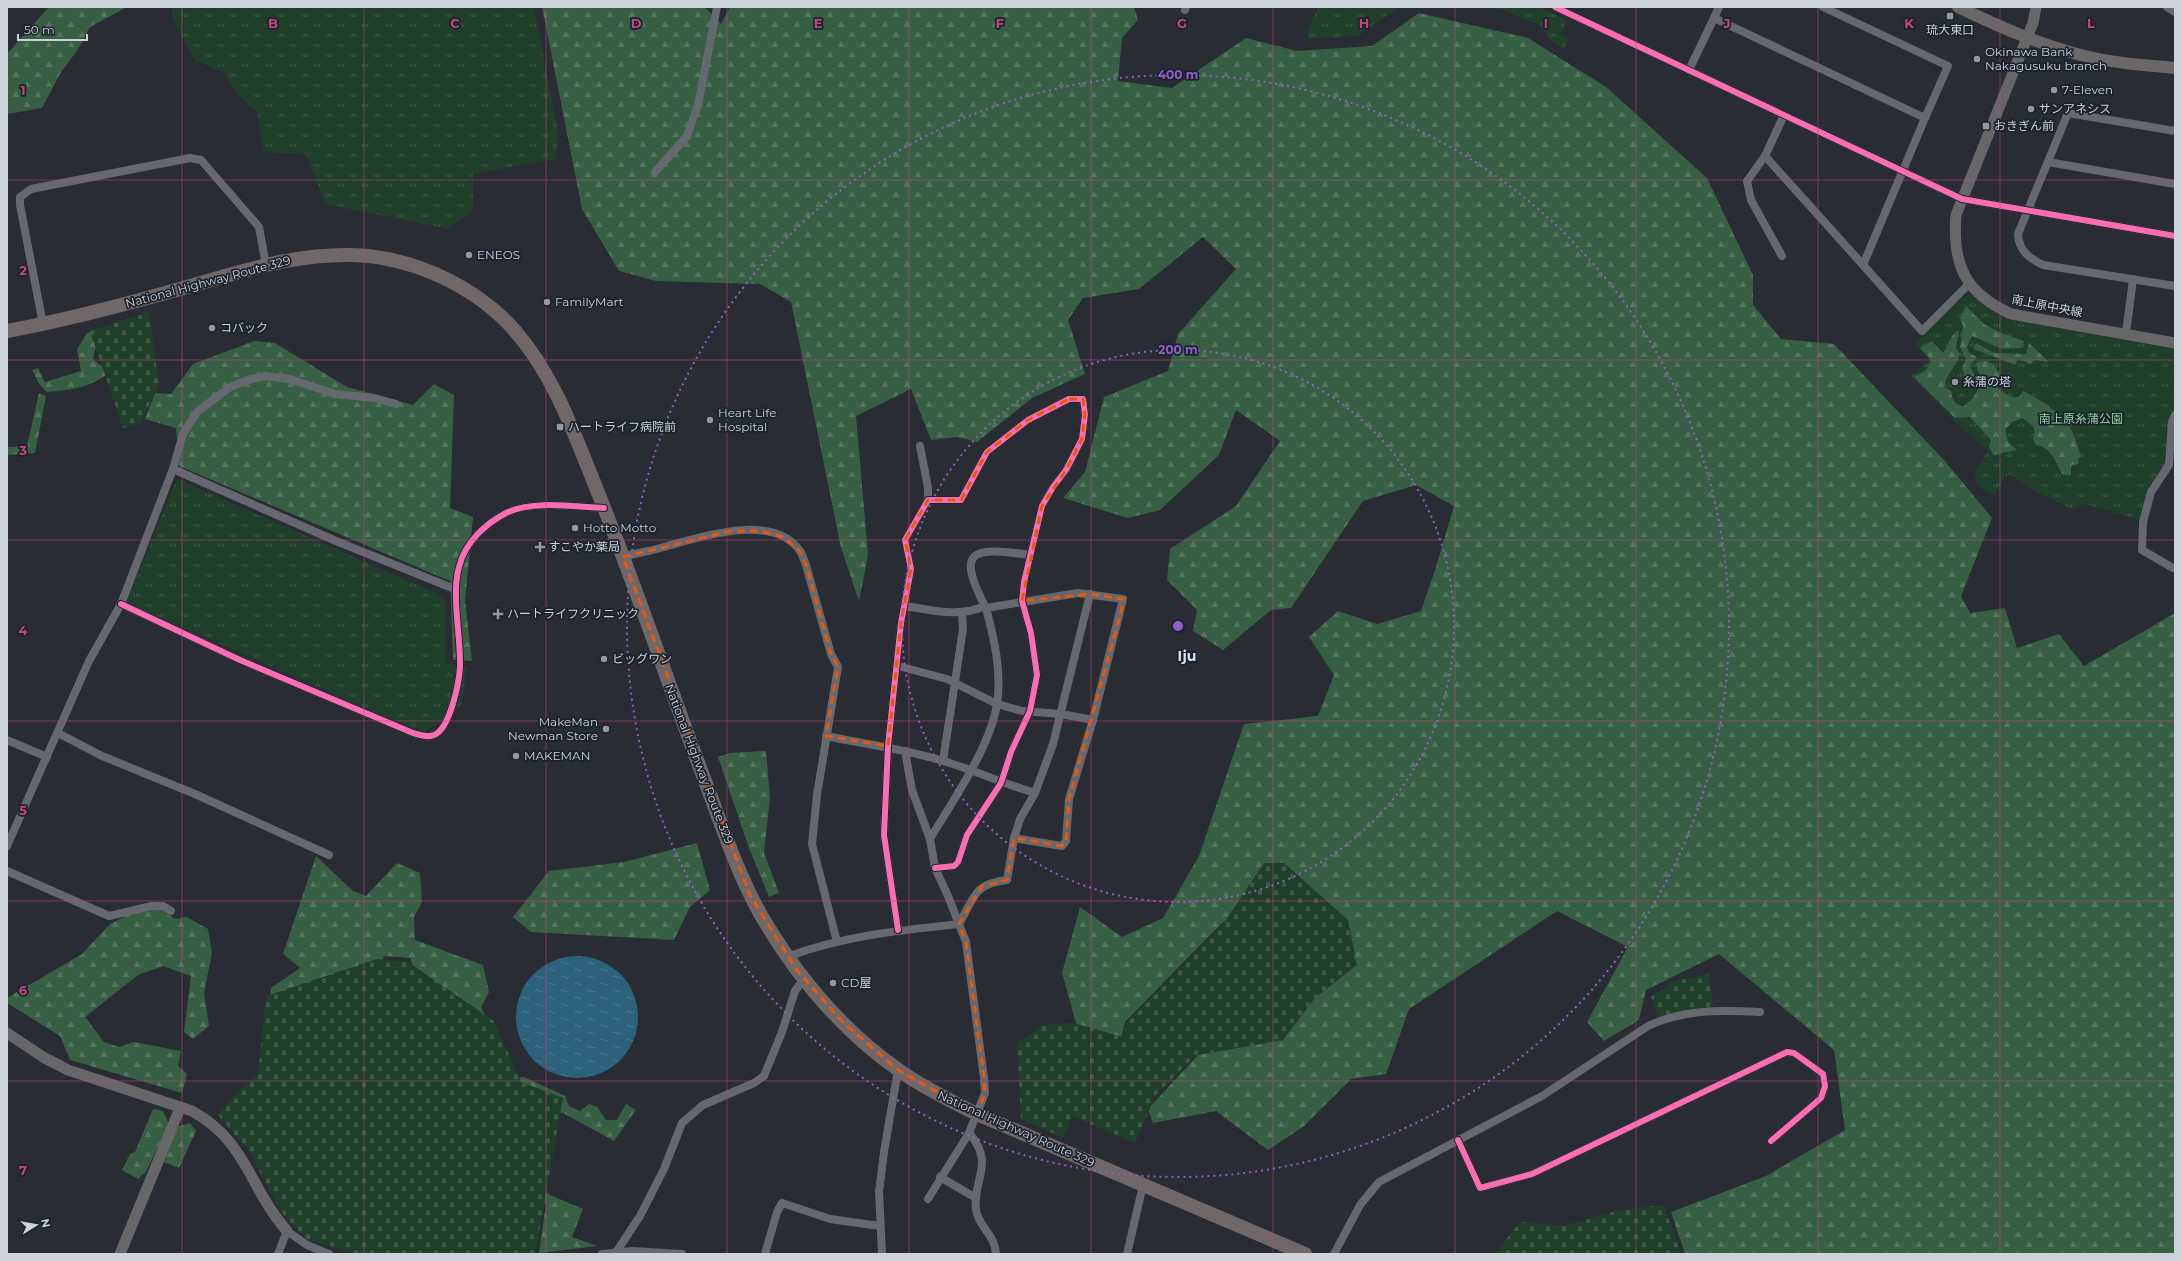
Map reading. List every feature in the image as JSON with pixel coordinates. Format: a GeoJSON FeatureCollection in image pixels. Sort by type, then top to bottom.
{"type":"FeatureCollection","features":[{"type":"Feature","properties":{"kind":"highway","name":"National Highway Route 329"},"geometry":{"type":"LineString","coordinates":[[7,331],[67,320],[266,265],[311,257],[339,255],[387,259],[430,272],[453,282],[476,297],[514,330],[542,368],[580,449],[604,508],[678,708],[750,895],[787,957],[804,979],[842,1021],[898,1070],[938,1094],[977,1114],[1306,1254]]}},
{"type":"Feature","properties":{"kind":"main road"},"geometry":{"type":"LineString","coordinates":[[1958,7],[2026,38],[2093,58],[2175,68]]}},
{"type":"Feature","properties":{"kind":"street"},"geometry":{"type":"LineString","coordinates":[[655,172],[687,136],[698,105],[717,7]]}},
{"type":"Feature","properties":{"kind":"street"},"geometry":{"type":"LineString","coordinates":[[1555,7],[1962,199],[2175,236]]}},
{"type":"Feature","properties":{"kind":"street"},"geometry":{"type":"LineString","coordinates":[[1689,70],[1719,7]]}},
{"type":"Feature","properties":{"kind":"street","name":"南上原中央線"},"geometry":{"type":"LineString","coordinates":[[2036,7],[2026,38],[1956,215],[1955,247],[1958,261],[1969,284],[1991,304],[2011,314],[2175,343]]}},
{"type":"Feature","properties":{"kind":"street"},"geometry":{"type":"LineString","coordinates":[[2167,7],[2175,12]]}},
{"type":"Feature","properties":{"kind":"street"},"geometry":{"type":"LineString","coordinates":[[1829,8],[1948,66],[1863,265]]}},
{"type":"Feature","properties":{"kind":"street"},"geometry":{"type":"LineString","coordinates":[[1714,18],[1925,118]]}},
{"type":"Feature","properties":{"kind":"street"},"geometry":{"type":"LineString","coordinates":[[2175,131],[2068,113],[2018,234],[2018,242],[2022,250],[2034,261],[2043,266],[2175,286]]}},
{"type":"Feature","properties":{"kind":"street"},"geometry":{"type":"LineString","coordinates":[[1782,256],[1751,200],[1747,181],[1765,156],[1784,115]]}},
{"type":"Feature","properties":{"kind":"street"},"geometry":{"type":"LineString","coordinates":[[1765,156],[1922,331],[1969,284]]}},
{"type":"Feature","properties":{"kind":"street"},"geometry":{"type":"LineString","coordinates":[[43,324],[20,205],[20,197],[31,189],[190,158],[201,160],[260,227],[266,265]]}},
{"type":"Feature","properties":{"kind":"street"},"geometry":{"type":"LineString","coordinates":[[2048,162],[2175,184]]}},
{"type":"Feature","properties":{"kind":"street"},"geometry":{"type":"LineString","coordinates":[[2126,334],[2134,279]]}},
{"type":"Feature","properties":{"kind":"street"},"geometry":{"type":"LineString","coordinates":[[7,846],[58,734],[89,660],[121,604],[161,498],[174,469],[183,434],[197,412],[230,387],[248,380],[265,376],[290,379],[335,394],[374,398],[396,404]]}},
{"type":"Feature","properties":{"kind":"street"},"geometry":{"type":"LineString","coordinates":[[928,500],[961,500],[987,452],[1028,420],[1069,398],[1083,399],[1086,415],[1082,439],[1066,470],[1053,487],[1042,506],[1030,556],[1022,601],[1031,633],[1037,675],[1030,711],[1010,752],[1001,783],[967,835],[958,862],[954,866],[935,868]]}},
{"type":"Feature","properties":{"kind":"street"},"geometry":{"type":"LineString","coordinates":[[2172,568],[2142,550],[2143,522],[2151,492],[2169,465],[2172,422],[2175,415]]}},
{"type":"Feature","properties":{"kind":"street"},"geometry":{"type":"LineString","coordinates":[[898,930],[884,835],[888,746],[904,606],[911,569],[905,540],[928,500],[928,488],[920,446]]}},
{"type":"Feature","properties":{"kind":"street"},"geometry":{"type":"LineString","coordinates":[[174,469],[336,541],[457,590]]}},
{"type":"Feature","properties":{"kind":"street"},"geometry":{"type":"LineString","coordinates":[[121,604],[240,660],[426,736],[434,736],[441,731],[451,711],[460,668],[457,590],[458,568],[462,556],[471,542],[493,520],[517,509],[542,506],[604,508]]}},
{"type":"Feature","properties":{"kind":"street"},"geometry":{"type":"LineString","coordinates":[[623,557],[664,548],[691,538],[731,531],[760,531],[783,537],[800,551],[806,565],[830,654],[838,667],[826,736],[812,844],[837,942]]}},
{"type":"Feature","properties":{"kind":"street"},"geometry":{"type":"LineString","coordinates":[[930,839],[970,771],[992,726],[997,704],[997,666],[985,607],[971,570],[970,561],[979,553],[992,551],[1030,556]]}},
{"type":"Feature","properties":{"kind":"street"},"geometry":{"type":"LineString","coordinates":[[904,606],[946,613],[962,613],[985,607],[1078,593],[1123,599],[1093,720],[1069,799],[1066,841],[1062,846],[1014,838]]}},
{"type":"Feature","properties":{"kind":"street"},"geometry":{"type":"LineString","coordinates":[[959,924],[975,895],[982,886],[992,882],[1007,880],[1014,838],[1020,819],[1035,793],[1053,744],[1090,594]]}},
{"type":"Feature","properties":{"kind":"street"},"geometry":{"type":"LineString","coordinates":[[942,760],[963,629],[962,613]]}},
{"type":"Feature","properties":{"kind":"street"},"geometry":{"type":"LineString","coordinates":[[898,666],[954,683],[997,704],[1022,711],[1061,714],[1093,720]]}},
{"type":"Feature","properties":{"kind":"street"},"geometry":{"type":"LineString","coordinates":[[58,734],[102,756],[196,794],[329,855]]}},
{"type":"Feature","properties":{"kind":"street"},"geometry":{"type":"LineString","coordinates":[[826,736],[888,746],[906,752],[942,760],[1001,783],[1035,793]]}},
{"type":"Feature","properties":{"kind":"street"},"geometry":{"type":"LineString","coordinates":[[7,740],[47,757]]}},
{"type":"Feature","properties":{"kind":"street"},"geometry":{"type":"LineString","coordinates":[[906,752],[912,790],[930,839],[935,868],[966,942],[985,1093],[968,1134],[940,1177],[928,1199]]}},
{"type":"Feature","properties":{"kind":"street"},"geometry":{"type":"LineString","coordinates":[[7,871],[109,916],[152,906],[163,906],[171,911]]}},
{"type":"Feature","properties":{"kind":"street"},"geometry":{"type":"LineString","coordinates":[[787,957],[837,942],[898,930],[959,924]]}},
{"type":"Feature","properties":{"kind":"street"},"geometry":{"type":"LineString","coordinates":[[617,1251],[640,1216],[664,1169],[682,1124],[704,1105],[754,1083],[764,1076],[782,1032],[795,991],[804,979]]}},
{"type":"Feature","properties":{"kind":"street"},"geometry":{"type":"LineString","coordinates":[[1334,1254],[1360,1205],[1379,1182],[1542,1096],[1648,1026],[1662,1019],[1712,1010],[1760,1012]]}},
{"type":"Feature","properties":{"kind":"street"},"geometry":{"type":"LineString","coordinates":[[7,1033],[43,1057],[68,1070],[203,1117],[227,1138],[242,1158],[273,1215],[287,1231],[307,1245],[329,1254]]}},
{"type":"Feature","properties":{"kind":"street"},"geometry":{"type":"LineString","coordinates":[[1458,1140],[1480,1188],[1532,1174],[1787,1052],[1794,1053],[1823,1074],[1825,1086],[1821,1098],[1771,1141]]}},
{"type":"Feature","properties":{"kind":"street"},"geometry":{"type":"LineString","coordinates":[[882,1254],[879,1192],[898,1070]]}},
{"type":"Feature","properties":{"kind":"street"},"geometry":{"type":"LineString","coordinates":[[120,1254],[180,1108]]}},
{"type":"Feature","properties":{"kind":"street"},"geometry":{"type":"LineString","coordinates":[[968,1134],[975,1141],[982,1162],[976,1198],[977,1214],[995,1244],[996,1254]]}},
{"type":"Feature","properties":{"kind":"street"},"geometry":{"type":"LineString","coordinates":[[940,1177],[976,1198]]}},
{"type":"Feature","properties":{"kind":"street"},"geometry":{"type":"LineString","coordinates":[[1127,1254],[1143,1185]]}},
{"type":"Feature","properties":{"kind":"street"},"geometry":{"type":"LineString","coordinates":[[765,1254],[777,1212],[782,1203],[830,1219],[880,1226]]}},
{"type":"Feature","properties":{"kind":"street"},"geometry":{"type":"LineString","coordinates":[[278,1254],[287,1231]]}},
{"type":"Feature","properties":{"kind":"street"},"geometry":{"type":"LineString","coordinates":[[602,1254],[617,1251],[682,1254]]}},
{"type":"Feature","properties":{"kind":"highlighted area"},"geometry":{"type":"Polygon","coordinates":[[[1069,399],[1083,399],[1085,415],[1082,439],[1066,470],[1042,506],[1022,601],[1090,594],[1123,599],[1121,612],[1069,799],[1066,841],[1062,846],[1014,838],[1007,880],[982,886],[959,924],[966,942],[984,1078],[985,1093],[977,1114],[898,1070],[842,1021],[796,969],[750,895],[623,557],[731,531],[760,531],[783,537],[800,551],[806,565],[831,654],[838,667],[826,736],[888,746],[901,623],[911,569],[905,540],[921,511],[928,500],[961,500],[987,452],[1028,420],[1069,399]]]}},
{"type":"Feature","properties":{"kind":"green space"},"geometry":{"type":"Polygon","coordinates":[[[49,7],[127,7],[90,27],[77,51],[61,72],[42,108],[7,114],[7,54],[49,7]]]}},
{"type":"Feature","properties":{"kind":"green space"},"geometry":{"type":"Polygon","coordinates":[[[172,7],[534,7],[558,131],[556,159],[473,174],[473,210],[449,229],[325,204],[306,154],[264,152],[257,112],[238,95],[224,72],[195,61],[172,17],[172,7]]]}},
{"type":"Feature","properties":{"kind":"green space"},"geometry":{"type":"Polygon","coordinates":[[[542,7],[705,7],[721,24],[730,7],[1134,7],[1138,20],[1122,38],[1118,81],[1172,88],[1246,38],[1297,51],[1372,46],[1419,13],[1528,38],[1606,87],[1707,178],[1753,275],[1753,305],[1781,339],[1834,344],[1944,460],[1992,518],[1961,596],[1970,613],[2005,608],[2017,648],[2059,634],[2084,666],[2175,613],[2175,1254],[1685,1254],[1671,1212],[1766,1176],[1845,1130],[1834,1050],[1719,954],[1646,990],[1639,1020],[1604,1041],[1587,1022],[1628,947],[1557,911],[1409,1009],[1386,1074],[1351,1079],[1304,1126],[1268,1150],[1216,1111],[1153,1123],[1148,1109],[1198,1055],[1252,1045],[1258,933],[1223,922],[1125,1022],[1112,1079],[1081,1040],[1062,973],[1080,907],[1122,937],[1163,918],[1199,856],[1244,724],[1318,716],[1334,675],[1309,637],[1338,611],[1377,624],[1421,611],[1454,506],[1416,485],[1363,501],[1291,608],[1271,610],[1223,650],[1193,631],[1197,610],[1167,580],[1170,549],[1236,506],[1280,441],[1236,410],[1219,455],[1160,510],[1128,518],[1063,498],[1085,472],[1104,397],[1168,371],[1178,334],[1236,269],[1203,237],[1139,289],[1083,298],[1068,320],[1085,374],[1032,398],[977,442],[957,437],[931,440],[911,389],[856,416],[868,555],[859,601],[841,548],[791,302],[760,284],[656,281],[619,271],[582,209],[542,7]]]}},
{"type":"Feature","properties":{"kind":"green space"},"geometry":{"type":"Polygon","coordinates":[[[1318,7],[1399,7],[1357,36],[1308,39],[1308,30],[1318,7]]]}},
{"type":"Feature","properties":{"kind":"green space"},"geometry":{"type":"Polygon","coordinates":[[[1487,7],[1538,7],[1567,20],[1561,34],[1569,39],[1564,49],[1550,40],[1540,25],[1502,10],[1487,7]]]}},
{"type":"Feature","properties":{"kind":"green space","name":"南上原糸蒲公園"},"geometry":{"type":"Polygon","coordinates":[[[1969,294],[1990,310],[2009,320],[2175,349],[2175,415],[2169,465],[2151,492],[2139,520],[2084,504],[2073,510],[2031,489],[2010,474],[2005,477],[1995,494],[1987,493],[1976,484],[1975,471],[1988,451],[1955,422],[1911,376],[1929,360],[1915,343],[1956,303],[1969,294]]]}},
{"type":"Feature","properties":{"kind":"green space"},"geometry":{"type":"Polygon","coordinates":[[[1966,306],[1984,324],[2001,333],[2024,341],[2022,348],[2002,349],[1972,336],[1967,347],[1969,353],[1977,357],[1970,365],[1975,378],[1972,386],[1969,387],[1962,368],[1966,359],[1960,347],[1963,326],[1960,318],[1966,306]]]}},
{"type":"Feature","properties":{"kind":"green space"},"geometry":{"type":"Polygon","coordinates":[[[149,312],[159,384],[140,424],[123,428],[90,331],[149,312]]]}},
{"type":"Feature","properties":{"kind":"green space"},"geometry":{"type":"Polygon","coordinates":[[[113,326],[115,329],[95,349],[93,359],[109,372],[95,382],[72,389],[47,392],[39,384],[32,370],[38,368],[45,382],[81,371],[77,349],[87,333],[113,326]]]}},
{"type":"Feature","properties":{"kind":"green space"},"geometry":{"type":"Polygon","coordinates":[[[1959,330],[1956,348],[1960,354],[1946,379],[1945,387],[1951,391],[1954,401],[1963,407],[1973,398],[1981,384],[1989,381],[1988,377],[1983,378],[1980,376],[1976,365],[1977,362],[1986,361],[1993,364],[2003,378],[1996,387],[2011,397],[2019,397],[2023,391],[2055,411],[2066,421],[2075,438],[2081,457],[2078,459],[2078,464],[2071,465],[2071,476],[2062,474],[2049,452],[2041,446],[2036,445],[2033,439],[2033,427],[2022,418],[2012,422],[2005,430],[2008,442],[2017,450],[1993,455],[1989,446],[1991,440],[1970,417],[1955,418],[1914,377],[1926,370],[1931,360],[1920,348],[1932,341],[1943,353],[1953,334],[1959,330]]]}},
{"type":"Feature","properties":{"kind":"green space"},"geometry":{"type":"Polygon","coordinates":[[[254,341],[275,343],[347,387],[413,405],[434,384],[454,395],[450,508],[473,517],[465,600],[472,661],[453,660],[450,581],[179,466],[176,428],[145,419],[155,393],[171,394],[193,364],[254,341]]]}},
{"type":"Feature","properties":{"kind":"green space"},"geometry":{"type":"Polygon","coordinates":[[[1976,343],[1994,353],[2026,354],[2029,343],[2049,362],[2035,360],[2031,364],[2018,359],[2015,365],[1974,349],[1976,343]]]}},
{"type":"Feature","properties":{"kind":"green space"},"geometry":{"type":"Polygon","coordinates":[[[39,393],[46,396],[35,453],[7,455],[7,447],[27,446],[39,393]]]}},
{"type":"Feature","properties":{"kind":"green space"},"geometry":{"type":"Polygon","coordinates":[[[177,479],[445,597],[446,663],[467,667],[462,704],[425,732],[379,714],[126,602],[177,479]]]}},
{"type":"Feature","properties":{"kind":"green space"},"geometry":{"type":"Polygon","coordinates":[[[766,751],[770,798],[764,853],[779,893],[769,897],[749,848],[718,757],[730,753],[766,751]]]}},
{"type":"Feature","properties":{"kind":"green space"},"geometry":{"type":"Polygon","coordinates":[[[697,843],[710,890],[690,907],[674,940],[531,932],[513,917],[549,871],[624,862],[697,843]]]}},
{"type":"Feature","properties":{"kind":"green space"},"geometry":{"type":"Polygon","coordinates":[[[316,856],[353,891],[366,896],[397,863],[420,873],[422,902],[414,917],[415,940],[483,965],[489,992],[481,1007],[507,1065],[422,994],[410,958],[384,956],[372,984],[269,1039],[271,988],[300,968],[283,954],[316,856]]]}},
{"type":"Feature","properties":{"kind":"green space"},"geometry":{"type":"Polygon","coordinates":[[[1264,863],[1284,863],[1348,920],[1357,965],[1315,998],[1283,1040],[1196,1055],[1156,1095],[1135,1143],[1072,1116],[1063,1138],[1021,1119],[1017,1043],[1043,1025],[1074,1023],[1123,1037],[1127,1022],[1223,924],[1264,863]]]}},
{"type":"Feature","properties":{"kind":"green space"},"geometry":{"type":"Polygon","coordinates":[[[160,909],[175,919],[187,917],[208,929],[212,953],[204,993],[209,1026],[193,1039],[184,1032],[191,976],[163,966],[138,975],[85,1017],[104,1042],[119,1047],[134,1042],[181,1051],[178,1066],[187,1074],[182,1093],[70,1060],[60,1036],[7,1003],[7,998],[82,954],[110,924],[128,915],[160,909]]]}},
{"type":"Feature","properties":{"kind":"green space"},"geometry":{"type":"Polygon","coordinates":[[[377,959],[408,962],[494,1021],[521,1082],[563,1098],[535,1254],[358,1254],[306,1239],[282,1213],[248,1150],[218,1115],[238,1091],[258,1075],[266,996],[377,959]]]}},
{"type":"Feature","properties":{"kind":"green space"},"geometry":{"type":"Polygon","coordinates":[[[1709,974],[1713,1006],[1659,1017],[1651,997],[1678,980],[1709,974]]]}},
{"type":"Feature","properties":{"kind":"green space"},"geometry":{"type":"Polygon","coordinates":[[[524,1077],[565,1096],[569,1106],[580,1111],[589,1104],[597,1107],[606,1120],[617,1120],[626,1104],[636,1110],[614,1141],[563,1113],[531,1109],[492,1082],[524,1077]]]}},
{"type":"Feature","properties":{"kind":"green space"},"geometry":{"type":"Polygon","coordinates":[[[153,1109],[163,1111],[169,1124],[146,1172],[138,1179],[122,1170],[130,1154],[135,1152],[153,1109]]]}},
{"type":"Feature","properties":{"kind":"green space"},"geometry":{"type":"Polygon","coordinates":[[[190,1123],[196,1131],[179,1168],[164,1162],[177,1127],[190,1123]]]}},
{"type":"Feature","properties":{"kind":"green space"},"geometry":{"type":"Polygon","coordinates":[[[542,1188],[550,1195],[583,1209],[572,1237],[597,1246],[539,1253],[546,1204],[537,1198],[542,1188]]]}},
{"type":"Feature","properties":{"kind":"green space"},"geometry":{"type":"Polygon","coordinates":[[[1664,1205],[1681,1254],[1495,1254],[1520,1222],[1563,1226],[1620,1210],[1664,1205]]]}},
{"type":"Feature","properties":{"kind":"water"},"geometry":{"type":"Polygon","coordinates":[[[577,956],[600,960],[611,966],[620,974],[628,983],[634,994],[638,1017],[634,1040],[628,1051],[620,1060],[611,1068],[600,1074],[577,1078],[554,1074],[543,1068],[534,1060],[526,1051],[520,1040],[516,1017],[520,994],[526,983],[534,974],[543,966],[554,960],[577,956]]]}},
{"type":"Feature","properties":{"kind":"cycle path"},"geometry":{"type":"LineString","coordinates":[[1555,7],[1962,199],[2175,236]]}},
{"type":"Feature","properties":{"kind":"cycle path"},"geometry":{"type":"LineString","coordinates":[[898,930],[884,835],[888,746],[901,623],[911,569],[905,540],[928,500],[961,500],[987,452],[1028,420],[1069,399],[1083,399],[1085,415],[1082,439],[1066,470],[1053,487],[1042,506],[1024,582],[1022,601],[1031,633],[1037,675],[1030,711],[1011,752],[1001,783],[967,835],[958,862],[954,866],[935,868]]}},
{"type":"Feature","properties":{"kind":"cycle path"},"geometry":{"type":"LineString","coordinates":[[121,604],[240,660],[413,733],[431,736],[440,731],[445,724],[456,694],[460,667],[456,603],[457,578],[462,558],[471,542],[484,528],[500,516],[518,508],[542,505],[604,508]]}},
{"type":"Feature","properties":{"kind":"cycle path"},"geometry":{"type":"LineString","coordinates":[[1458,1140],[1480,1188],[1532,1174],[1787,1052],[1794,1053],[1823,1074],[1825,1086],[1821,1098],[1771,1141]]}},
{"type":"Feature","properties":{"kind":"place","name":"琉大東口"},"geometry":{"type":"Point","coordinates":[1950,16]}},
{"type":"Feature","properties":{"kind":"place","name":"Okinawa Bank Nakagusuku branch"},"geometry":{"type":"Point","coordinates":[1977,59]}},
{"type":"Feature","properties":{"kind":"place","name":"7-Eleven"},"geometry":{"type":"Point","coordinates":[2054,90]}},
{"type":"Feature","properties":{"kind":"place","name":"サンアネシス"},"geometry":{"type":"Point","coordinates":[2031,109]}},
{"type":"Feature","properties":{"kind":"place","name":"おきぎん前"},"geometry":{"type":"Point","coordinates":[1986,126]}},
{"type":"Feature","properties":{"kind":"place","name":"ENEOS"},"geometry":{"type":"Point","coordinates":[469,255]}},
{"type":"Feature","properties":{"kind":"place","name":"FamilyMart"},"geometry":{"type":"Point","coordinates":[547,302]}},
{"type":"Feature","properties":{"kind":"place","name":"コバック"},"geometry":{"type":"Point","coordinates":[212,328]}},
{"type":"Feature","properties":{"kind":"place","name":"糸蒲の塔"},"geometry":{"type":"Point","coordinates":[1955,382]}},
{"type":"Feature","properties":{"kind":"place","name":"Heart Life Hospital"},"geometry":{"type":"Point","coordinates":[710,420]}},
{"type":"Feature","properties":{"kind":"place","name":"ハートライフ病院前"},"geometry":{"type":"Point","coordinates":[560,427]}},
{"type":"Feature","properties":{"kind":"place","name":"Hotto Motto"},"geometry":{"type":"Point","coordinates":[575,528]}},
{"type":"Feature","properties":{"kind":"place","name":"すこやか薬局"},"geometry":{"type":"Point","coordinates":[540,547]}},
{"type":"Feature","properties":{"kind":"place","name":"ハートライフクリニック"},"geometry":{"type":"Point","coordinates":[498,614]}},
{"type":"Feature","properties":{"kind":"place","name":"ビッグワン"},"geometry":{"type":"Point","coordinates":[604,659]}},
{"type":"Feature","properties":{"kind":"place","name":"MakeMan Newman Store"},"geometry":{"type":"Point","coordinates":[606,729]}},
{"type":"Feature","properties":{"kind":"place","name":"MAKEMAN"},"geometry":{"type":"Point","coordinates":[516,756]}},
{"type":"Feature","properties":{"kind":"place","name":"CD屋"},"geometry":{"type":"Point","coordinates":[833,983]}},
{"type":"Feature","properties":{"kind":"district","name":"Iju"},"geometry":{"type":"Point","coordinates":[1187,656]}}]}
